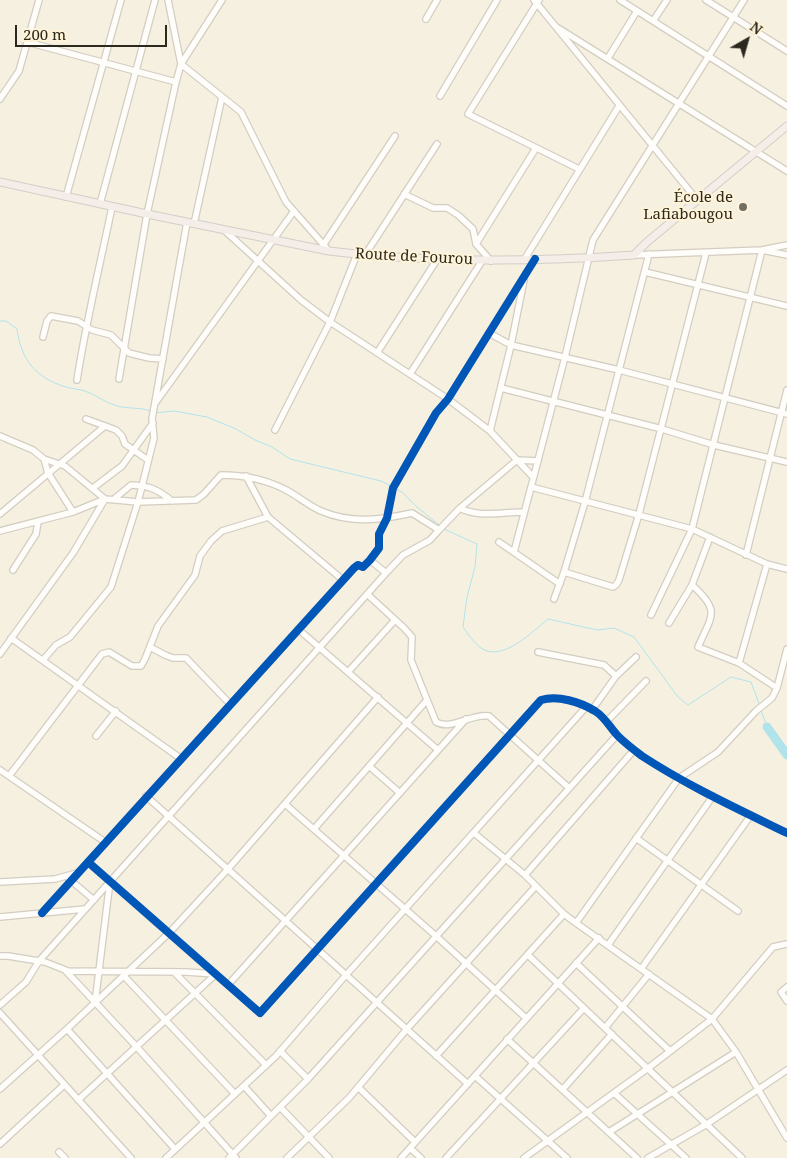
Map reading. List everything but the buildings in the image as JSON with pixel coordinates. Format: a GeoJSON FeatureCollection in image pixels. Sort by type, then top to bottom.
{"type":"FeatureCollection","features":[{"type":"Feature","properties":{"kind":"main road"},"geometry":{"type":"LineString","coordinates":[[634,256],[647,242],[787,126]]}},
{"type":"Feature","properties":{"kind":"main road","name":"Route de Fourou"},"geometry":{"type":"LineString","coordinates":[[0,182],[224,230],[322,247],[329,251],[482,261],[634,256]]}},
{"type":"Feature","properties":{"kind":"street"},"geometry":{"type":"LineString","coordinates":[[0,99],[19,71],[39,0]]}},
{"type":"Feature","properties":{"kind":"street"},"geometry":{"type":"LineString","coordinates":[[66,196],[121,0]]}},
{"type":"Feature","properties":{"kind":"street"},"geometry":{"type":"LineString","coordinates":[[100,204],[155,0]]}},
{"type":"Feature","properties":{"kind":"street"},"geometry":{"type":"LineString","coordinates":[[119,379],[146,214],[176,82],[181,64],[222,0]]}},
{"type":"Feature","properties":{"kind":"street"},"geometry":{"type":"LineString","coordinates":[[426,18],[437,0]]}},
{"type":"Feature","properties":{"kind":"street"},"geometry":{"type":"LineString","coordinates":[[440,96],[497,0]]}},
{"type":"Feature","properties":{"kind":"street"},"geometry":{"type":"LineString","coordinates":[[620,0],[787,106]]}},
{"type":"Feature","properties":{"kind":"street"},"geometry":{"type":"LineString","coordinates":[[653,21],[667,0]]}},
{"type":"Feature","properties":{"kind":"street"},"geometry":{"type":"LineString","coordinates":[[706,0],[787,51]]}},
{"type":"Feature","properties":{"kind":"street"},"geometry":{"type":"LineString","coordinates":[[514,552],[532,488],[533,477],[565,357],[593,240],[744,0]]}},
{"type":"Feature","properties":{"kind":"street"},"geometry":{"type":"LineString","coordinates":[[579,169],[468,114],[537,1],[619,106],[697,200]]}},
{"type":"Feature","properties":{"kind":"street"},"geometry":{"type":"LineString","coordinates":[[171,2],[181,64],[241,112],[286,202],[322,247],[395,136]]}},
{"type":"Feature","properties":{"kind":"street"},"geometry":{"type":"LineString","coordinates":[[608,58],[637,11]]}},
{"type":"Feature","properties":{"kind":"street"},"geometry":{"type":"LineString","coordinates":[[558,28],[679,102],[787,172]]}},
{"type":"Feature","properties":{"kind":"street"},"geometry":{"type":"LineString","coordinates":[[27,42],[176,82]]}},
{"type":"Feature","properties":{"kind":"street"},"geometry":{"type":"LineString","coordinates":[[43,660],[56,645],[70,637],[111,587],[138,502],[154,438],[154,409],[163,359],[191,223],[222,97]]}},
{"type":"Feature","properties":{"kind":"street"},"geometry":{"type":"LineString","coordinates":[[524,260],[619,106]]}},
{"type":"Feature","properties":{"kind":"street"},"geometry":{"type":"LineString","coordinates":[[275,430],[330,322],[361,254],[437,144]]}},
{"type":"Feature","properties":{"kind":"street"},"geometry":{"type":"LineString","coordinates":[[476,244],[536,148]]}},
{"type":"Feature","properties":{"kind":"street"},"geometry":{"type":"LineString","coordinates":[[404,194],[433,208],[447,208],[458,215],[473,229],[476,244],[491,261]]}},
{"type":"Feature","properties":{"kind":"street"},"geometry":{"type":"LineString","coordinates":[[77,380],[86,326],[112,207]]}},
{"type":"Feature","properties":{"kind":"street"},"geometry":{"type":"LineString","coordinates":[[154,409],[294,212]]}},
{"type":"Feature","properties":{"kind":"street"},"geometry":{"type":"LineString","coordinates":[[224,230],[301,300],[330,322],[448,399],[490,431],[533,477]]}},
{"type":"Feature","properties":{"kind":"street"},"geometry":{"type":"LineString","coordinates":[[634,256],[762,250],[787,245]]}},
{"type":"Feature","properties":{"kind":"street"},"geometry":{"type":"LineString","coordinates":[[762,250],[787,255]]}},
{"type":"Feature","properties":{"kind":"street"},"geometry":{"type":"LineString","coordinates":[[651,615],[692,529],[762,250]]}},
{"type":"Feature","properties":{"kind":"street"},"geometry":{"type":"LineString","coordinates":[[564,572],[613,587],[616,585],[639,514],[662,429],[706,252]]}},
{"type":"Feature","properties":{"kind":"street"},"geometry":{"type":"LineString","coordinates":[[554,599],[585,502],[649,254]]}},
{"type":"Feature","properties":{"kind":"street"},"geometry":{"type":"LineString","coordinates":[[377,353],[438,258]]}},
{"type":"Feature","properties":{"kind":"street"},"geometry":{"type":"LineString","coordinates":[[42,913],[180,758],[354,568],[358,566],[363,567],[370,560],[379,548],[379,534],[388,518],[393,488],[436,413],[448,399],[535,259]]}},
{"type":"Feature","properties":{"kind":"street"},"geometry":{"type":"LineString","coordinates":[[410,374],[482,261]]}},
{"type":"Feature","properties":{"kind":"street"},"geometry":{"type":"LineString","coordinates":[[645,272],[787,306]]}},
{"type":"Feature","properties":{"kind":"street"},"geometry":{"type":"LineString","coordinates":[[490,431],[525,276]]}},
{"type":"Feature","properties":{"kind":"street"},"geometry":{"type":"LineString","coordinates":[[43,337],[47,321],[51,316],[78,321],[92,330],[110,335],[129,353],[142,357],[163,359]]}},
{"type":"Feature","properties":{"kind":"street"},"geometry":{"type":"LineString","coordinates":[[489,333],[511,344],[784,413]]}},
{"type":"Feature","properties":{"kind":"street"},"geometry":{"type":"LineString","coordinates":[[501,388],[662,429],[714,445],[787,462]]}},
{"type":"Feature","properties":{"kind":"street"},"geometry":{"type":"LineString","coordinates":[[746,555],[770,458],[784,413],[787,390]]}},
{"type":"Feature","properties":{"kind":"street"},"geometry":{"type":"LineString","coordinates":[[86,420],[116,430],[133,451],[148,460]]}},
{"type":"Feature","properties":{"kind":"street"},"geometry":{"type":"LineString","coordinates":[[93,488],[122,466],[153,423]]}},
{"type":"Feature","properties":{"kind":"street"},"geometry":{"type":"LineString","coordinates":[[0,514],[105,426]]}},
{"type":"Feature","properties":{"kind":"street"},"geometry":{"type":"LineString","coordinates":[[0,436],[33,450],[44,459],[65,466],[105,499]]}},
{"type":"Feature","properties":{"kind":"street"},"geometry":{"type":"LineString","coordinates":[[44,459],[48,473],[73,512]]}},
{"type":"Feature","properties":{"kind":"street"},"geometry":{"type":"LineString","coordinates":[[0,1005],[26,982],[39,961],[386,573],[403,556],[430,540],[460,508],[517,460],[538,461]]}},
{"type":"Feature","properties":{"kind":"street"},"geometry":{"type":"LineString","coordinates":[[0,531],[73,512],[105,499],[138,502],[196,500],[221,475],[246,476],[270,482],[320,510],[341,517],[368,521],[412,514],[439,530]]}},
{"type":"Feature","properties":{"kind":"street"},"geometry":{"type":"LineString","coordinates":[[246,476],[268,517],[343,580]]}},
{"type":"Feature","properties":{"kind":"street"},"geometry":{"type":"LineString","coordinates":[[114,499],[131,485],[150,486],[172,501]]}},
{"type":"Feature","properties":{"kind":"street"},"geometry":{"type":"LineString","coordinates":[[532,488],[692,529],[767,564],[787,569]]}},
{"type":"Feature","properties":{"kind":"street"},"geometry":{"type":"LineString","coordinates":[[0,654],[73,553],[105,499]]}},
{"type":"Feature","properties":{"kind":"street"},"geometry":{"type":"LineString","coordinates":[[460,508],[478,514],[524,512]]}},
{"type":"Feature","properties":{"kind":"street"},"geometry":{"type":"LineString","coordinates":[[9,776],[102,654],[109,652],[136,667],[141,666],[158,626],[195,575],[200,556],[211,541],[222,532],[268,517]]}},
{"type":"Feature","properties":{"kind":"street"},"geometry":{"type":"LineString","coordinates":[[13,570],[36,534],[38,522]]}},
{"type":"Feature","properties":{"kind":"street"},"geometry":{"type":"LineString","coordinates":[[669,623],[692,585],[710,538]]}},
{"type":"Feature","properties":{"kind":"street"},"geometry":{"type":"LineString","coordinates":[[499,542],[560,584]]}},
{"type":"Feature","properties":{"kind":"street"},"geometry":{"type":"LineString","coordinates":[[370,560],[386,573]]}},
{"type":"Feature","properties":{"kind":"street"},"geometry":{"type":"LineString","coordinates":[[739,663],[767,564]]}},
{"type":"Feature","properties":{"kind":"street"},"geometry":{"type":"LineString","coordinates":[[692,585],[706,597],[712,610],[710,620],[698,647],[739,663],[777,688]]}},
{"type":"Feature","properties":{"kind":"street"},"geometry":{"type":"LineString","coordinates":[[367,594],[412,637],[412,660],[436,722],[441,725],[482,715],[489,716],[569,788]]}},
{"type":"Feature","properties":{"kind":"street"},"geometry":{"type":"LineString","coordinates":[[348,672],[395,620]]}},
{"type":"Feature","properties":{"kind":"street"},"geometry":{"type":"LineString","coordinates":[[298,629],[438,750]]}},
{"type":"Feature","properties":{"kind":"street"},"geometry":{"type":"LineString","coordinates":[[11,638],[180,758]]}},
{"type":"Feature","properties":{"kind":"street"},"geometry":{"type":"LineString","coordinates":[[150,647],[173,658],[186,658],[230,704]]}},
{"type":"Feature","properties":{"kind":"street"},"geometry":{"type":"LineString","coordinates":[[576,922],[680,778],[718,752],[756,711],[772,698],[777,688],[787,649]]}},
{"type":"Feature","properties":{"kind":"street"},"geometry":{"type":"LineString","coordinates":[[538,652],[604,665],[616,676]]}},
{"type":"Feature","properties":{"kind":"street"},"geometry":{"type":"LineString","coordinates":[[166,1158],[280,1051],[538,760],[589,709],[616,676],[636,657]]}},
{"type":"Feature","properties":{"kind":"street"},"geometry":{"type":"LineString","coordinates":[[607,721],[646,681]]}},
{"type":"Feature","properties":{"kind":"street"},"geometry":{"type":"LineString","coordinates":[[0,1089],[68,1029],[169,933],[228,869],[378,697]]}},
{"type":"Feature","properties":{"kind":"street"},"geometry":{"type":"LineString","coordinates":[[88,862],[260,1013],[541,700],[550,697],[566,700],[589,709],[607,721],[617,735],[634,750],[713,796],[787,833]]}},
{"type":"Feature","properties":{"kind":"street"},"geometry":{"type":"LineString","coordinates":[[314,829],[427,700]]}},
{"type":"Feature","properties":{"kind":"street"},"geometry":{"type":"LineString","coordinates":[[96,736],[116,711]]}},
{"type":"Feature","properties":{"kind":"street"},"geometry":{"type":"LineString","coordinates":[[228,985],[466,719]]}},
{"type":"Feature","properties":{"kind":"street"},"geometry":{"type":"LineString","coordinates":[[65,970],[204,1122],[233,1157],[308,1079],[617,735]]}},
{"type":"Feature","properties":{"kind":"street"},"geometry":{"type":"LineString","coordinates":[[525,875],[634,750]]}},
{"type":"Feature","properties":{"kind":"street"},"geometry":{"type":"LineString","coordinates":[[369,766],[400,793]]}},
{"type":"Feature","properties":{"kind":"street"},"geometry":{"type":"LineString","coordinates":[[0,770],[105,842]]}},
{"type":"Feature","properties":{"kind":"street"},"geometry":{"type":"LineString","coordinates":[[146,796],[468,1084]]}},
{"type":"Feature","properties":{"kind":"street"},"geometry":{"type":"LineString","coordinates":[[608,945],[713,796]]}},
{"type":"Feature","properties":{"kind":"street"},"geometry":{"type":"LineString","coordinates":[[285,804],[436,936],[526,1018]]}},
{"type":"Feature","properties":{"kind":"street"},"geometry":{"type":"LineString","coordinates":[[642,969],[751,815]]}},
{"type":"Feature","properties":{"kind":"street"},"geometry":{"type":"LineString","coordinates":[[474,833],[525,875],[564,914],[712,1018],[736,1052],[787,1138]]}},
{"type":"Feature","properties":{"kind":"street"},"geometry":{"type":"LineString","coordinates":[[636,838],[738,912]]}},
{"type":"Feature","properties":{"kind":"street"},"geometry":{"type":"LineString","coordinates":[[0,882],[55,879],[78,872]]}},
{"type":"Feature","properties":{"kind":"street"},"geometry":{"type":"LineString","coordinates":[[66,876],[94,900]]}},
{"type":"Feature","properties":{"kind":"street"},"geometry":{"type":"LineString","coordinates":[[96,1003],[110,881]]}},
{"type":"Feature","properties":{"kind":"street"},"geometry":{"type":"LineString","coordinates":[[287,1158],[358,1087],[406,1030],[536,886]]}},
{"type":"Feature","properties":{"kind":"street"},"geometry":{"type":"LineString","coordinates":[[0,917],[85,909]]}},
{"type":"Feature","properties":{"kind":"street"},"geometry":{"type":"LineString","coordinates":[[436,1056],[564,914]]}},
{"type":"Feature","properties":{"kind":"street"},"geometry":{"type":"LineString","coordinates":[[401,1158],[599,938]]}},
{"type":"Feature","properties":{"kind":"street"},"geometry":{"type":"LineString","coordinates":[[524,1158],[647,1069],[712,1018],[773,947],[787,944]]}},
{"type":"Feature","properties":{"kind":"street"},"geometry":{"type":"LineString","coordinates":[[528,955],[742,1158]]}},
{"type":"Feature","properties":{"kind":"street"},"geometry":{"type":"LineString","coordinates":[[0,956],[39,961],[65,970],[216,974]]}},
{"type":"Feature","properties":{"kind":"street"},"geometry":{"type":"LineString","coordinates":[[576,963],[670,1051]]}},
{"type":"Feature","properties":{"kind":"street"},"geometry":{"type":"LineString","coordinates":[[174,972],[266,1064]]}},
{"type":"Feature","properties":{"kind":"street"},"geometry":{"type":"LineString","coordinates":[[78,1100],[216,974]]}},
{"type":"Feature","properties":{"kind":"street"},"geometry":{"type":"LineString","coordinates":[[605,1028],[649,974]]}},
{"type":"Feature","properties":{"kind":"street"},"geometry":{"type":"LineString","coordinates":[[124,976],[235,1094]]}},
{"type":"Feature","properties":{"kind":"street"},"geometry":{"type":"LineString","coordinates":[[787,987],[781,992],[787,1001]]}},
{"type":"Feature","properties":{"kind":"street"},"geometry":{"type":"LineString","coordinates":[[446,1158],[584,1008]]}},
{"type":"Feature","properties":{"kind":"street"},"geometry":{"type":"LineString","coordinates":[[0,1013],[131,1158]]}},
{"type":"Feature","properties":{"kind":"street"},"geometry":{"type":"LineString","coordinates":[[0,1024],[6,1019]]}},
{"type":"Feature","properties":{"kind":"street"},"geometry":{"type":"LineString","coordinates":[[68,1029],[175,1149]]}},
{"type":"Feature","properties":{"kind":"street"},"geometry":{"type":"LineString","coordinates":[[563,1089],[612,1034]]}},
{"type":"Feature","properties":{"kind":"street"},"geometry":{"type":"LineString","coordinates":[[507,1040],[637,1158]]}},
{"type":"Feature","properties":{"kind":"street"},"geometry":{"type":"LineString","coordinates":[[280,1051],[308,1079]]}},
{"type":"Feature","properties":{"kind":"street"},"geometry":{"type":"LineString","coordinates":[[609,1132],[736,1052]]}},
{"type":"Feature","properties":{"kind":"street"},"geometry":{"type":"LineString","coordinates":[[648,1158],[706,1124],[787,1070]]}},
{"type":"Feature","properties":{"kind":"street"},"geometry":{"type":"LineString","coordinates":[[475,1076],[568,1158]]}},
{"type":"Feature","properties":{"kind":"street"},"geometry":{"type":"LineString","coordinates":[[0,1144],[64,1085]]}},
{"type":"Feature","properties":{"kind":"street"},"geometry":{"type":"LineString","coordinates":[[244,1086],[271,1116]]}},
{"type":"Feature","properties":{"kind":"street"},"geometry":{"type":"LineString","coordinates":[[358,1087],[415,1142]]}},
{"type":"Feature","properties":{"kind":"street"},"geometry":{"type":"LineString","coordinates":[[614,1093],[686,1158]]}},
{"type":"Feature","properties":{"kind":"street"},"geometry":{"type":"LineString","coordinates":[[280,1107],[329,1158]]}},
{"type":"Feature","properties":{"kind":"street"},"geometry":{"type":"LineString","coordinates":[[410,1148],[421,1158]]}},
{"type":"Feature","properties":{"kind":"street"},"geometry":{"type":"LineString","coordinates":[[59,1152],[65,1158]]}},
{"type":"Feature","properties":{"kind":"waterway"},"geometry":{"type":"LineString","coordinates":[[0,321],[6,321],[17,329],[26,359],[38,373],[46,378],[66,387],[85,391],[117,406],[151,411]]}},
{"type":"Feature","properties":{"kind":"waterway"},"geometry":{"type":"LineString","coordinates":[[155,413],[174,411],[207,417],[272,447],[290,459],[381,481],[391,486]]}},
{"type":"Feature","properties":{"kind":"waterway"},"geometry":{"type":"LineString","coordinates":[[394,488],[402,492],[439,525]]}},
{"type":"Feature","properties":{"kind":"waterway"},"geometry":{"type":"LineString","coordinates":[[444,529],[477,544],[475,567],[467,597],[463,627],[481,648],[489,652],[507,649],[517,644],[548,619],[597,630],[614,628],[634,637],[678,697],[688,705],[731,677],[751,682],[760,706]]}},
{"type":"Feature","properties":{"kind":"waterway"},"geometry":{"type":"LineString","coordinates":[[761,710],[767,727]]}},
{"type":"Feature","properties":{"kind":"waterway"},"geometry":{"type":"LineString","coordinates":[[767,727],[787,755]]}},
{"type":"Feature","properties":{"kind":"cycle path"},"geometry":{"type":"LineString","coordinates":[[42,913],[354,568],[358,565],[363,567],[370,560],[379,548],[379,534],[387,518],[393,488],[436,413],[448,399],[535,259]]}},
{"type":"Feature","properties":{"kind":"cycle path"},"geometry":{"type":"LineString","coordinates":[[88,862],[260,1013],[541,700],[562,699],[576,702],[595,711],[627,744],[659,767],[787,833]]}},
{"type":"Feature","properties":{"kind":"place","name":"École de Lafiabougou"},"geometry":{"type":"Point","coordinates":[743,207]}}]}
